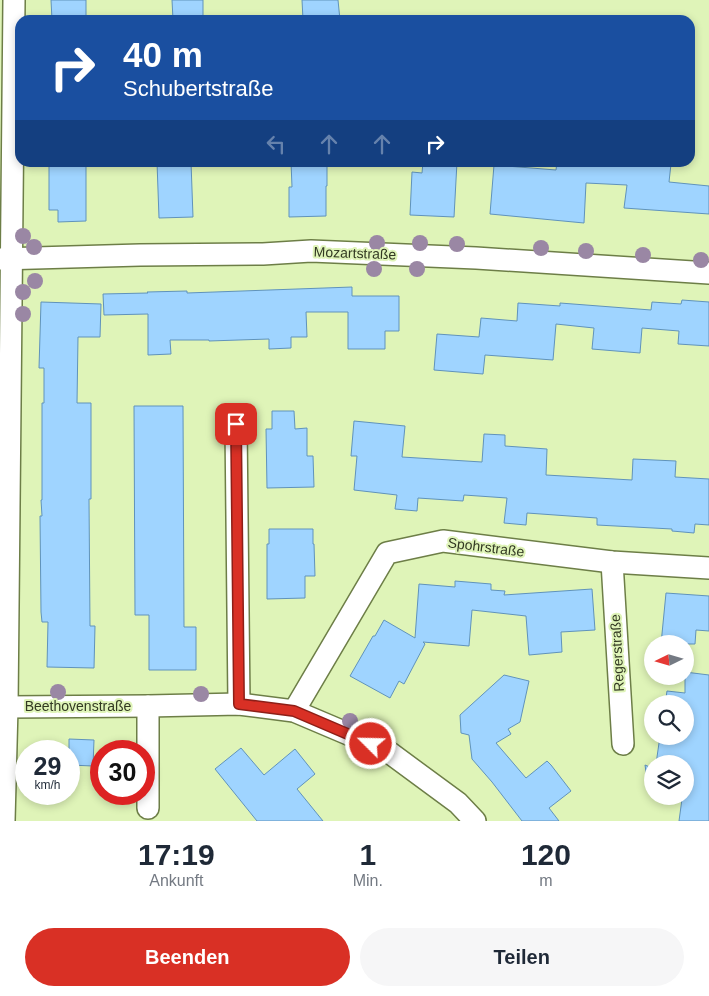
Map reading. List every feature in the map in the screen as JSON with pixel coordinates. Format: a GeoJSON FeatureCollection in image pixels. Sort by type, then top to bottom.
{"type":"FeatureCollection","features":[{"type":"Feature","properties":{"kind":"street"},"geometry":{"type":"LineString","coordinates":[[4,821],[7,707],[6,259],[14,0]]}},
{"type":"Feature","properties":{"kind":"street","name":"Mozartstraße"},"geometry":{"type":"LineString","coordinates":[[6,259],[263,254],[311,251],[476,258],[709,273]]}},
{"type":"Feature","properties":{"kind":"street"},"geometry":{"type":"LineString","coordinates":[[236,424],[239,704]]}},
{"type":"Feature","properties":{"kind":"street","name":"Spohrstraße"},"geometry":{"type":"LineString","coordinates":[[294,711],[387,553],[443,541],[612,562],[709,568]]}},
{"type":"Feature","properties":{"kind":"street","name":"Regerstraße"},"geometry":{"type":"LineString","coordinates":[[612,562],[623,744]]}},
{"type":"Feature","properties":{"kind":"street","name":"Beethovenstraße"},"geometry":{"type":"LineString","coordinates":[[7,707],[239,704],[294,711],[386,750],[458,803],[475,821]]}},
{"type":"Feature","properties":{"kind":"street","name":"Beethovenstraße"},"geometry":{"type":"LineString","coordinates":[[148,706],[148,808]]}},
{"type":"Feature","properties":{"kind":"building"},"geometry":{"type":"Polygon","coordinates":[[[51,0],[86,0],[86,15],[52,15],[51,0]]]}},
{"type":"Feature","properties":{"kind":"building"},"geometry":{"type":"Polygon","coordinates":[[[172,0],[203,0],[203,15],[173,15],[172,0]]]}},
{"type":"Feature","properties":{"kind":"building"},"geometry":{"type":"Polygon","coordinates":[[[302,0],[338,0],[340,15],[303,15],[302,0]]]}},
{"type":"Feature","properties":{"kind":"building"},"geometry":{"type":"Polygon","coordinates":[[[49,167],[86,167],[86,221],[58,222],[58,210],[49,210],[49,167]]]}},
{"type":"Feature","properties":{"kind":"building"},"geometry":{"type":"Polygon","coordinates":[[[157,167],[191,167],[193,217],[159,218],[157,167]]]}},
{"type":"Feature","properties":{"kind":"building"},"geometry":{"type":"Polygon","coordinates":[[[291,167],[327,167],[326,216],[289,217],[289,187],[292,187],[291,167]]]}},
{"type":"Feature","properties":{"kind":"building"},"geometry":{"type":"Polygon","coordinates":[[[423,167],[457,167],[454,217],[410,215],[412,172],[422,173],[423,167]]]}},
{"type":"Feature","properties":{"kind":"building"},"geometry":{"type":"Polygon","coordinates":[[[494,167],[556,170],[556,167],[671,167],[669,182],[709,186],[709,214],[624,208],[627,185],[586,183],[584,223],[490,214],[494,167]]]}},
{"type":"Feature","properties":{"kind":"building"},"geometry":{"type":"Polygon","coordinates":[[[352,287],[352,296],[399,296],[399,331],[385,331],[385,349],[348,349],[348,312],[306,312],[307,337],[291,337],[291,348],[269,349],[269,339],[170,340],[171,354],[148,355],[148,314],[104,315],[103,294],[352,287]]]}},
{"type":"Feature","properties":{"kind":"building"},"geometry":{"type":"Polygon","coordinates":[[[682,300],[709,302],[709,346],[678,344],[679,331],[642,328],[640,353],[592,349],[594,328],[556,324],[553,360],[485,355],[483,374],[434,370],[437,334],[479,337],[481,318],[517,321],[518,303],[560,306],[560,303],[651,310],[652,302],[681,304],[682,300]]]}},
{"type":"Feature","properties":{"kind":"building"},"geometry":{"type":"Polygon","coordinates":[[[41,302],[101,304],[100,337],[78,337],[77,403],[91,403],[91,499],[89,499],[90,626],[95,626],[94,668],[47,667],[48,622],[42,622],[41,612],[40,516],[42,516],[42,403],[44,403],[44,368],[39,368],[41,302]]]}},
{"type":"Feature","properties":{"kind":"building"},"geometry":{"type":"Polygon","coordinates":[[[134,406],[183,406],[184,627],[196,627],[196,670],[149,670],[149,615],[135,615],[134,406]]]}},
{"type":"Feature","properties":{"kind":"building"},"geometry":{"type":"Polygon","coordinates":[[[272,411],[294,411],[295,429],[307,428],[307,456],[313,456],[314,487],[267,488],[266,429],[272,429],[272,411]]]}},
{"type":"Feature","properties":{"kind":"building"},"geometry":{"type":"Polygon","coordinates":[[[354,421],[405,426],[402,457],[482,462],[484,434],[505,435],[505,446],[547,449],[546,475],[632,480],[633,459],[676,461],[675,477],[709,479],[709,525],[695,524],[694,533],[672,531],[672,529],[597,525],[597,518],[527,513],[526,525],[504,523],[507,498],[464,495],[463,501],[418,498],[417,511],[395,509],[397,495],[354,490],[357,456],[351,456],[354,421]]]}},
{"type":"Feature","properties":{"kind":"building"},"geometry":{"type":"Polygon","coordinates":[[[269,529],[313,529],[315,576],[305,576],[305,598],[267,599],[267,544],[269,544],[269,529]]]}},
{"type":"Feature","properties":{"kind":"building"},"geometry":{"type":"Polygon","coordinates":[[[455,581],[491,584],[491,590],[505,591],[504,595],[592,589],[595,630],[561,632],[562,652],[529,655],[526,616],[472,610],[469,646],[423,642],[425,644],[404,684],[399,681],[390,698],[350,676],[384,620],[415,638],[419,584],[455,587],[455,581]]]}},
{"type":"Feature","properties":{"kind":"building"},"geometry":{"type":"Polygon","coordinates":[[[666,593],[709,596],[709,631],[696,630],[695,644],[694,635],[662,635],[666,593]]]}},
{"type":"Feature","properties":{"kind":"building"},"geometry":{"type":"Polygon","coordinates":[[[694,673],[709,675],[709,821],[679,821],[681,805],[694,805],[694,755],[657,755],[659,745],[694,745],[694,695],[666,695],[667,691],[685,693],[685,685],[694,685],[694,673]]]}},
{"type":"Feature","properties":{"kind":"building"},"geometry":{"type":"Polygon","coordinates":[[[504,675],[529,681],[520,722],[508,729],[511,734],[496,743],[526,778],[547,761],[551,765],[571,791],[549,808],[559,821],[522,821],[472,759],[469,735],[461,733],[460,715],[504,675]]]}},
{"type":"Feature","properties":{"kind":"building"},"geometry":{"type":"Polygon","coordinates":[[[69,739],[94,740],[90,740],[90,766],[80,765],[80,740],[69,739]]]}},
{"type":"Feature","properties":{"kind":"building"},"geometry":{"type":"Polygon","coordinates":[[[241,748],[264,775],[295,749],[315,774],[297,789],[323,821],[257,821],[215,769],[241,748]]]}},
{"type":"Feature","properties":{"kind":"route"},"geometry":{"type":"LineString","coordinates":[[236,424],[239,704],[294,711],[371,744]]}}]}
